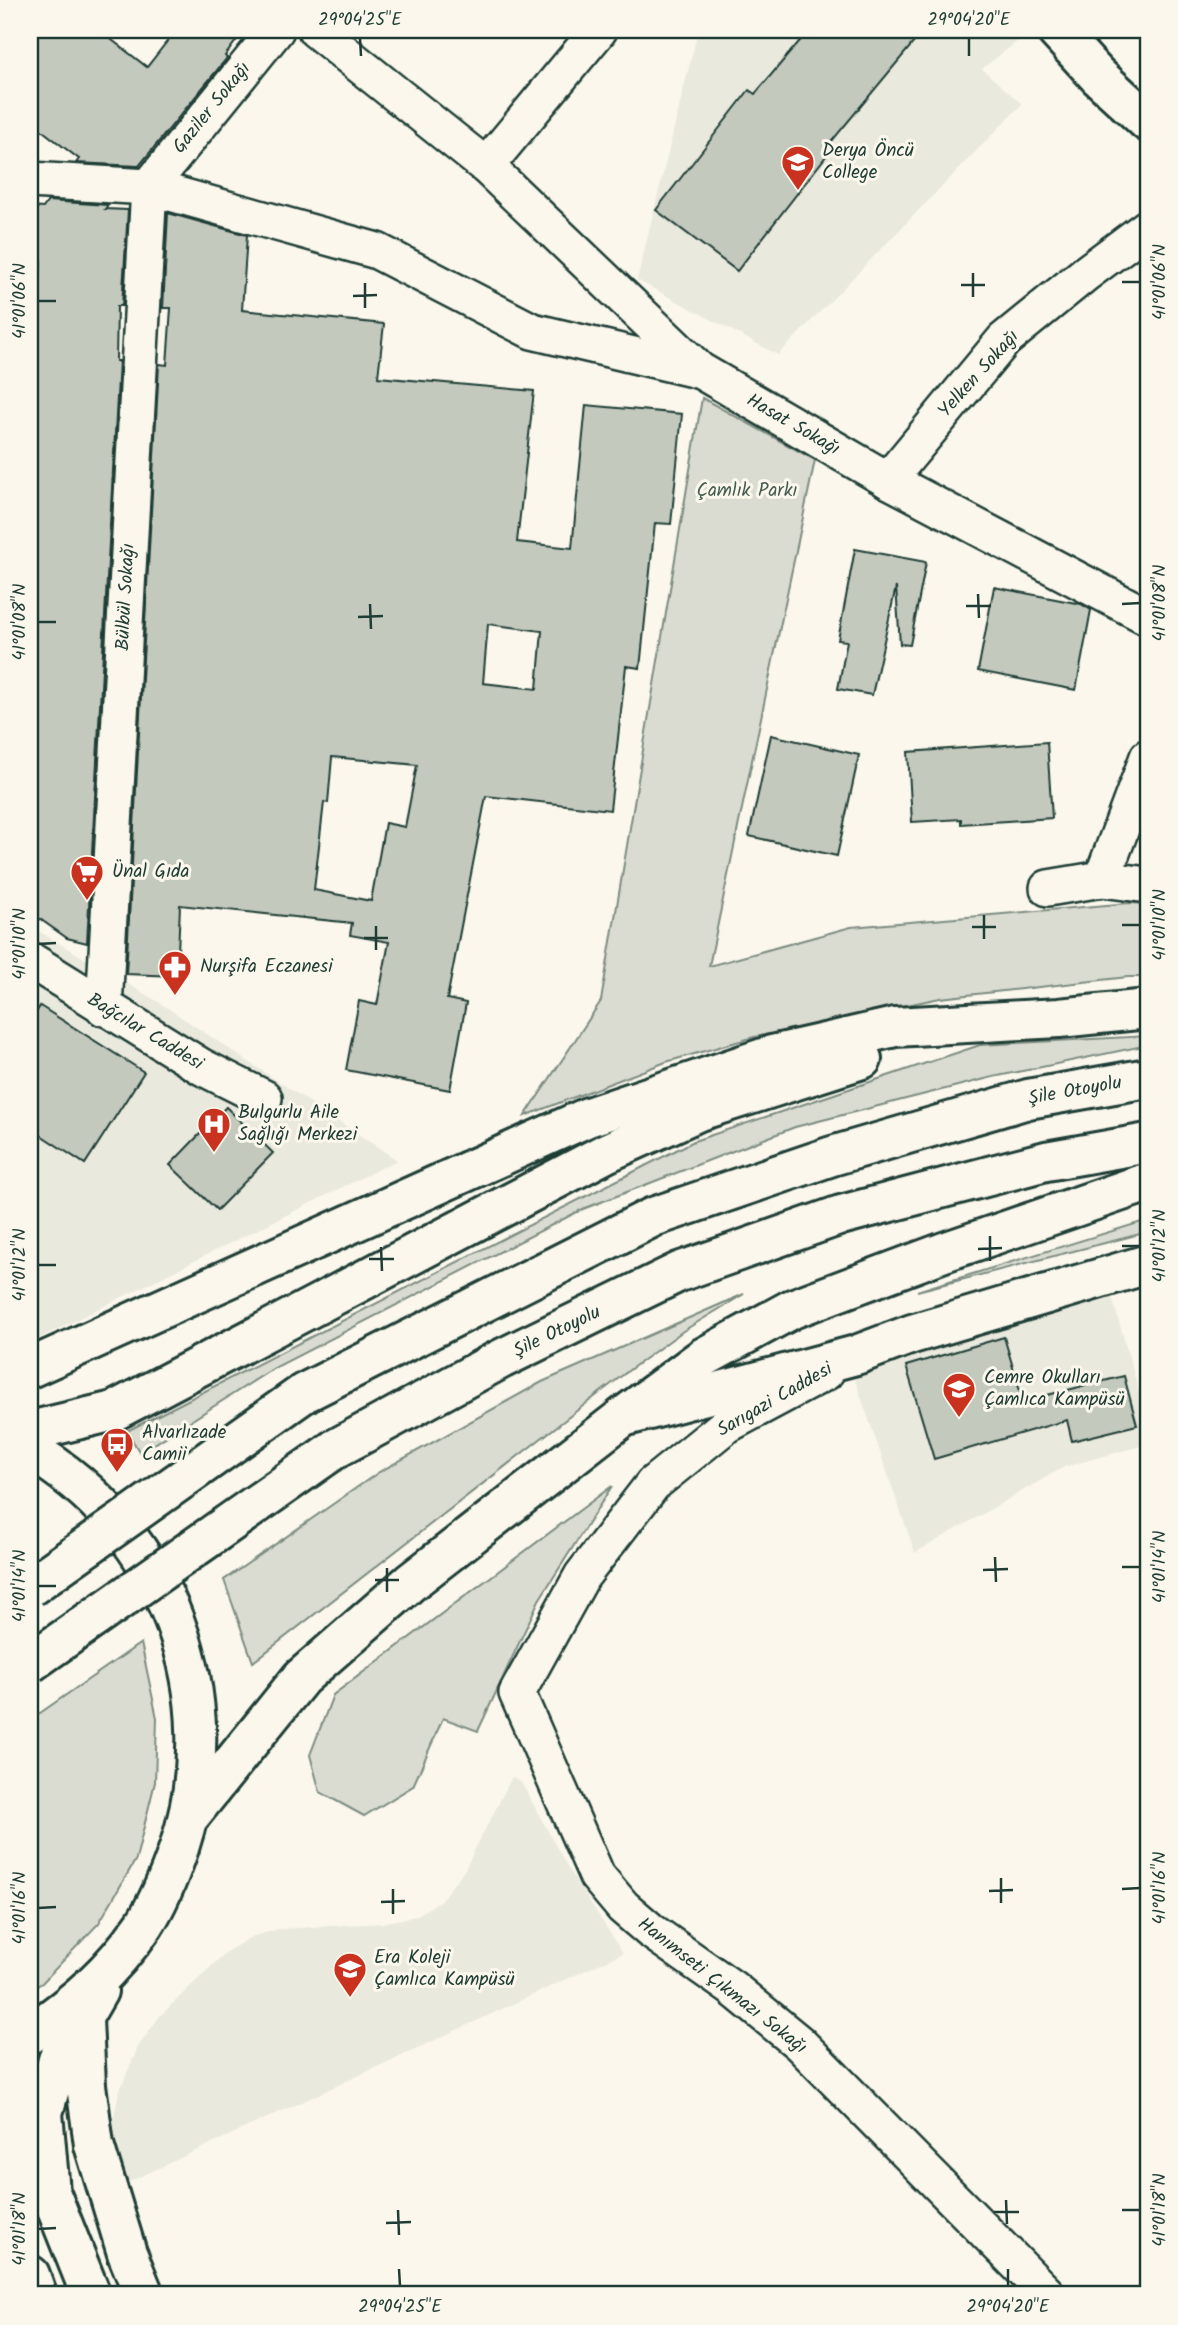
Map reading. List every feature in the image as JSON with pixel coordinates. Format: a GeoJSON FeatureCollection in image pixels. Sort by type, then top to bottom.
{"type":"FeatureCollection","features":[{"type":"Feature","properties":{"kind":"main road"},"geometry":{"type":"LineString","coordinates":[[1056,30],[1098,75],[1148,122]]}},
{"type":"Feature","properties":{"kind":"main road"},"geometry":{"type":"LineString","coordinates":[[30,1368],[588,1117],[772,1055],[895,1027],[1059,1018],[1148,1009]]}},
{"type":"Feature","properties":{"kind":"main road"},"geometry":{"type":"LineString","coordinates":[[30,1431],[114,1410],[606,1153],[699,1111],[900,1048],[1059,1018]]}},
{"type":"Feature","properties":{"kind":"main road","name":"Şile Otoyolu"},"geometry":{"type":"LineString","coordinates":[[30,1587],[304,1393],[653,1217],[832,1156],[1028,1098],[1148,1078]]}},
{"type":"Feature","properties":{"kind":"main road","name":"Şile Otoyolu"},"geometry":{"type":"LineString","coordinates":[[30,1663],[335,1450],[501,1359],[679,1272],[841,1214],[1046,1161],[1148,1143]]}},
{"type":"Feature","properties":{"kind":"main road"},"geometry":{"type":"LineString","coordinates":[[189,1818],[301,1678],[411,1582],[704,1357],[792,1308],[1148,1182]]}},
{"type":"Feature","properties":{"kind":"main road","name":"Sarıgazi Caddesi"},"geometry":{"type":"LineString","coordinates":[[856,1355],[912,1334],[1148,1264]]}},
{"type":"Feature","properties":{"kind":"main road"},"geometry":{"type":"LineString","coordinates":[[623,1417],[856,1355]]}},
{"type":"Feature","properties":{"kind":"main road"},"geometry":{"type":"LineString","coordinates":[[30,1450],[53,1464],[105,1508],[147,1563],[177,1625],[194,1688],[198,1753],[189,1818],[164,1888],[145,1923],[111,1968],[58,2060],[43,2113],[50,2192],[91,2295]]}},
{"type":"Feature","properties":{"kind":"main road"},"geometry":{"type":"LineString","coordinates":[[30,2034],[72,2006],[111,1968]]}},
{"type":"Feature","properties":{"kind":"main road"},"geometry":{"type":"LineString","coordinates":[[83,2019],[86,2085],[94,2145],[127,2253],[144,2295]]}},
{"type":"Feature","properties":{"kind":"main road"},"geometry":{"type":"LineString","coordinates":[[30,2275],[37,2295]]}},
{"type":"Feature","properties":{"kind":"street","name":"Gaziler Sokağı"},"geometry":{"type":"LineString","coordinates":[[149,187],[276,30]]}},
{"type":"Feature","properties":{"kind":"street","name":"Hasat Sokağı"},"geometry":{"type":"LineString","coordinates":[[316,30],[486,166],[699,370],[888,480],[1148,617]]}},
{"type":"Feature","properties":{"kind":"street"},"geometry":{"type":"LineString","coordinates":[[486,166],[599,30]]}},
{"type":"Feature","properties":{"kind":"street"},"geometry":{"type":"LineString","coordinates":[[30,180],[149,187],[377,251],[532,331],[699,370]]}},
{"type":"Feature","properties":{"kind":"street","name":"Bülbül Sokağı"},"geometry":{"type":"LineString","coordinates":[[104,1008],[149,187]]}},
{"type":"Feature","properties":{"kind":"street","name":"Yelken Sokağı"},"geometry":{"type":"LineString","coordinates":[[888,480],[1004,340],[1084,274],[1148,228]]}},
{"type":"Feature","properties":{"kind":"street"},"geometry":{"type":"LineString","coordinates":[[1102,879],[1148,757]]}},
{"type":"Feature","properties":{"kind":"street"},"geometry":{"type":"LineString","coordinates":[[1048,888],[1102,879],[1148,885]]}},
{"type":"Feature","properties":{"kind":"street","name":"Bağcılar Caddesi"},"geometry":{"type":"LineString","coordinates":[[30,960],[202,1067],[264,1098]]}},
{"type":"Feature","properties":{"kind":"street","name":"Sarıgazi Caddesi"},"geometry":{"type":"LineString","coordinates":[[517,1693],[582,1576],[653,1484],[725,1426],[856,1355]]}},
{"type":"Feature","properties":{"kind":"street","name":"Hanımseti Çıkmazı Sokağı"},"geometry":{"type":"LineString","coordinates":[[517,1693],[597,1876],[623,1907],[650,1931],[732,1989],[799,2043],[1048,2295]]}},
{"type":"Feature","properties":{"kind":"shaded area","name":"Derya Öncü College"},"geometry":{"type":"Polygon","coordinates":[[[698,30],[1020,30],[1019,40],[982,69],[1022,104],[778,355],[637,280],[698,30]]]}},
{"type":"Feature","properties":{"kind":"shaded area"},"geometry":{"type":"Polygon","coordinates":[[[30,926],[160,1003],[397,1160],[30,1343],[30,926]]]}},
{"type":"Feature","properties":{"kind":"shaded area","name":"Cemre Okulları Çamlıca Kampüsü"},"geometry":{"type":"Polygon","coordinates":[[[1112,1297],[1148,1423],[1148,1444],[1064,1467],[915,1553],[852,1371],[1017,1314],[1112,1297]]]}},
{"type":"Feature","properties":{"kind":"shaded area","name":"Era Koleji Çamlıca Kampüsü"},"geometry":{"type":"Polygon","coordinates":[[[512,1777],[521,1782],[568,1868],[623,1953],[118,2187],[112,2127],[119,2092],[138,2047],[160,2016],[226,1952],[251,1937],[279,1929],[382,1923],[416,1916],[441,1900],[465,1869],[512,1777]]]}},
{"type":"Feature","properties":{"kind":"green space","name":"Çamlık Parkı"},"geometry":{"type":"Polygon","coordinates":[[[702,398],[815,460],[709,966],[851,927],[1130,903],[1148,904],[1148,977],[940,998],[754,1037],[666,1062],[525,1116],[601,1001],[702,398]]]}},
{"type":"Feature","properties":{"kind":"green space"},"geometry":{"type":"Polygon","coordinates":[[[1148,1036],[1148,1045],[993,1077],[795,1127],[583,1209],[274,1368],[140,1453],[127,1431],[694,1141],[980,1045],[1148,1036]]]}},
{"type":"Feature","properties":{"kind":"green space"},"geometry":{"type":"Polygon","coordinates":[[[1148,1220],[1148,1232],[917,1291],[1148,1220]]]}},
{"type":"Feature","properties":{"kind":"green space"},"geometry":{"type":"Polygon","coordinates":[[[744,1294],[683,1331],[628,1371],[253,1662],[224,1580],[379,1472],[542,1382],[744,1294]]]}},
{"type":"Feature","properties":{"kind":"green space"},"geometry":{"type":"Polygon","coordinates":[[[612,1486],[539,1600],[478,1731],[443,1718],[413,1786],[364,1816],[320,1792],[310,1755],[333,1695],[612,1486]]]}},
{"type":"Feature","properties":{"kind":"green space"},"geometry":{"type":"Polygon","coordinates":[[[141,1643],[157,1718],[155,1782],[136,1859],[99,1923],[42,1983],[30,1990],[30,1720],[141,1643]]]}},
{"type":"Feature","properties":{"kind":"building"},"geometry":{"type":"Polygon","coordinates":[[[30,30],[99,30],[147,67],[176,30],[244,30],[225,56],[227,58],[139,166],[76,163],[79,159],[30,121],[30,30]]]}},
{"type":"Feature","properties":{"kind":"building"},"geometry":{"type":"Polygon","coordinates":[[[809,30],[924,30],[826,148],[830,151],[737,271],[656,210],[749,90],[755,94],[809,30]]]}},
{"type":"Feature","properties":{"kind":"building"},"geometry":{"type":"Polygon","coordinates":[[[48,201],[108,205],[105,209],[128,210],[122,306],[117,306],[116,361],[119,361],[87,943],[67,938],[30,912],[30,304],[39,304],[41,252],[30,251],[30,207],[43,208],[48,201]]]}},
{"type":"Feature","properties":{"kind":"building"},"geometry":{"type":"Polygon","coordinates":[[[168,213],[247,235],[242,310],[384,324],[378,377],[534,391],[517,542],[572,548],[586,405],[682,414],[671,524],[655,523],[640,668],[626,666],[610,810],[486,796],[447,999],[466,1003],[450,1090],[346,1070],[359,1001],[377,1005],[389,942],[350,935],[352,923],[180,905],[177,976],[126,974],[159,364],[167,365],[171,308],[163,308],[168,213]],[[488,624],[483,683],[537,689],[542,631],[488,624]],[[332,757],[328,803],[324,802],[314,890],[371,901],[385,823],[405,827],[417,765],[332,757]]]}},
{"type":"Feature","properties":{"kind":"building"},"geometry":{"type":"Polygon","coordinates":[[[855,549],[926,562],[910,645],[900,644],[896,587],[872,695],[838,689],[847,641],[838,640],[855,549]]]}},
{"type":"Feature","properties":{"kind":"building"},"geometry":{"type":"Polygon","coordinates":[[[994,587],[1081,604],[1091,610],[1076,690],[978,671],[994,587]]]}},
{"type":"Feature","properties":{"kind":"building"},"geometry":{"type":"Polygon","coordinates":[[[771,735],[859,755],[837,856],[749,836],[771,735]]]}},
{"type":"Feature","properties":{"kind":"building"},"geometry":{"type":"Polygon","coordinates":[[[1047,742],[1052,818],[961,824],[961,819],[912,822],[908,752],[1047,742]]]}},
{"type":"Feature","properties":{"kind":"building"},"geometry":{"type":"Polygon","coordinates":[[[40,1006],[144,1072],[85,1164],[30,1128],[30,1023],[40,1006]]]}},
{"type":"Feature","properties":{"kind":"building"},"geometry":{"type":"Polygon","coordinates":[[[226,1107],[273,1153],[217,1210],[170,1165],[226,1107]]]}},
{"type":"Feature","properties":{"kind":"building"},"geometry":{"type":"Polygon","coordinates":[[[1004,1337],[1023,1401],[1124,1376],[1137,1425],[1072,1441],[1067,1420],[934,1459],[906,1366],[1004,1337]]]}},
{"type":"Feature","properties":{"kind":"place","name":"Derya Öncü College"},"geometry":{"type":"Point","coordinates":[798,192]}},
{"type":"Feature","properties":{"kind":"place","name":"Ünal Gıda"},"geometry":{"type":"Point","coordinates":[87,902]}},
{"type":"Feature","properties":{"kind":"place","name":"Nurşifa Eczanesi"},"geometry":{"type":"Point","coordinates":[175,997]}},
{"type":"Feature","properties":{"kind":"place","name":"Bulgurlu Aile Sağlığı Merkezi"},"geometry":{"type":"Point","coordinates":[214,1154]}},
{"type":"Feature","properties":{"kind":"place","name":"Cemre Okulları Çamlıca Kampüsü"},"geometry":{"type":"Point","coordinates":[959,1419]}},
{"type":"Feature","properties":{"kind":"place","name":"Alvarlızade Camii"},"geometry":{"type":"Point","coordinates":[117,1474]}},
{"type":"Feature","properties":{"kind":"place","name":"Era Koleji Çamlıca Kampüsü"},"geometry":{"type":"Point","coordinates":[350,1999]}}]}
